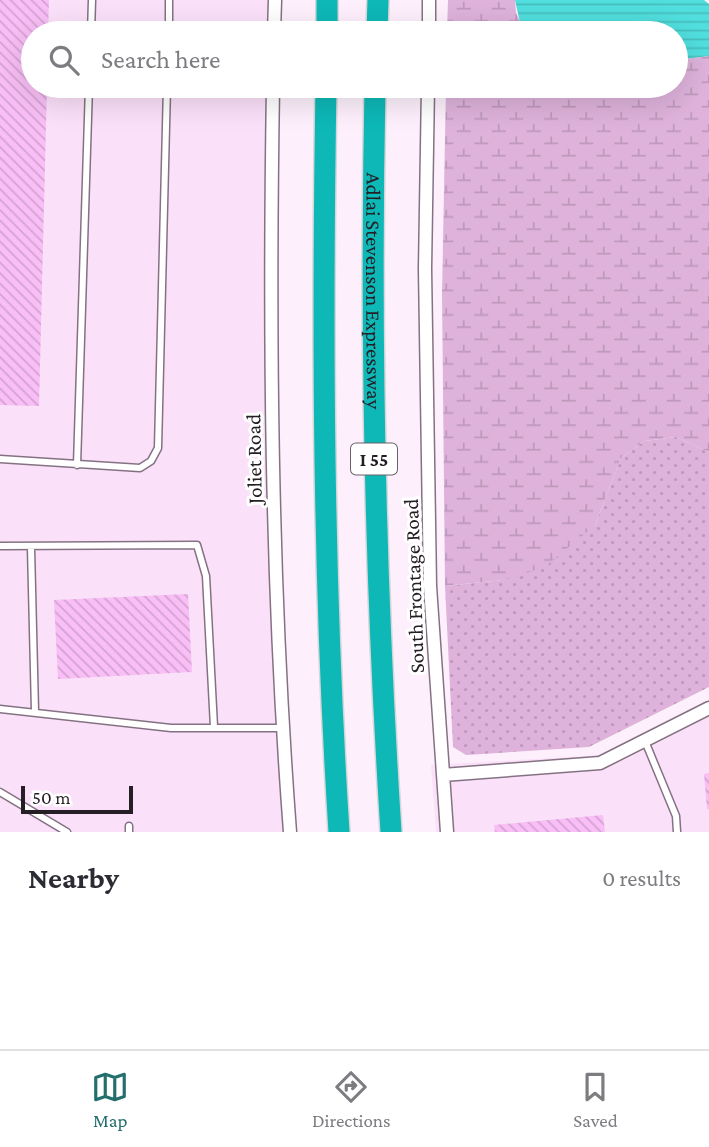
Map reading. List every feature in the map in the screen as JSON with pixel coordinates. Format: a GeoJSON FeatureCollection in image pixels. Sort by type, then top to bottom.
{"type":"FeatureCollection","features":[{"type":"Feature","properties":{"kind":"highway"},"geometry":{"type":"LineString","coordinates":[[327,0],[327,21]]}},
{"type":"Feature","properties":{"kind":"highway"},"geometry":{"type":"LineString","coordinates":[[377,21],[378,0]]}},
{"type":"Feature","properties":{"kind":"highway","name":"I 55"},"geometry":{"type":"LineString","coordinates":[[326,98],[324,518],[330,694],[339,832]]}},
{"type":"Feature","properties":{"kind":"highway","name":"Adlai Stevenson Expressway"},"geometry":{"type":"LineString","coordinates":[[375,98],[371,283],[375,522],[391,832]]}},
{"type":"Feature","properties":{"kind":"street"},"geometry":{"type":"LineString","coordinates":[[274,21],[275,0]]}},
{"type":"Feature","properties":{"kind":"street"},"geometry":{"type":"LineString","coordinates":[[429,0],[429,21]]}},
{"type":"Feature","properties":{"kind":"street","name":"Joliet Road"},"geometry":{"type":"LineString","coordinates":[[273,98],[272,388],[283,728],[290,832]]}},
{"type":"Feature","properties":{"kind":"street","name":"South Frontage Road"},"geometry":{"type":"LineString","coordinates":[[428,98],[425,269],[430,586],[447,832]]}},
{"type":"Feature","properties":{"kind":"street"},"geometry":{"type":"LineString","coordinates":[[443,775],[600,763],[709,708]]}},
{"type":"Feature","properties":{"kind":"lane"},"geometry":{"type":"LineString","coordinates":[[91,21],[92,0]]}},
{"type":"Feature","properties":{"kind":"lane"},"geometry":{"type":"LineString","coordinates":[[169,0],[169,21]]}},
{"type":"Feature","properties":{"kind":"lane"},"geometry":{"type":"LineString","coordinates":[[77,466],[89,98]]}},
{"type":"Feature","properties":{"kind":"lane"},"geometry":{"type":"LineString","coordinates":[[0,460],[140,468],[151,461],[158,448],[167,98]]}},
{"type":"Feature","properties":{"kind":"lane"},"geometry":{"type":"LineString","coordinates":[[0,546],[32,548],[197,545],[206,576],[214,727]]}},
{"type":"Feature","properties":{"kind":"lane"},"geometry":{"type":"LineString","coordinates":[[32,548],[35,711]]}},
{"type":"Feature","properties":{"kind":"lane"},"geometry":{"type":"LineString","coordinates":[[0,709],[171,728],[283,728]]}},
{"type":"Feature","properties":{"kind":"lane"},"geometry":{"type":"LineString","coordinates":[[645,741],[676,816],[677,832]]}},
{"type":"Feature","properties":{"kind":"lane"},"geometry":{"type":"LineString","coordinates":[[0,792],[67,832]]}},
{"type":"Feature","properties":{"kind":"shaded area"},"geometry":{"type":"Polygon","coordinates":[[[0,0],[279,0],[279,21],[21,21],[21,98],[279,98],[277,735],[284,832],[0,832],[0,0]]]}},
{"type":"Feature","properties":{"kind":"shaded area"},"geometry":{"type":"Polygon","coordinates":[[[709,701],[709,832],[436,832],[431,765],[603,755],[709,701]]]}},
{"type":"Feature","properties":{"kind":"green space"},"geometry":{"type":"Polygon","coordinates":[[[448,0],[515,0],[520,21],[447,21],[448,0]]]}},
{"type":"Feature","properties":{"kind":"green space"},"geometry":{"type":"Polygon","coordinates":[[[709,56],[709,452],[676,437],[644,441],[621,458],[595,525],[545,567],[503,580],[445,586],[442,294],[446,98],[688,98],[688,59],[709,56]]]}},
{"type":"Feature","properties":{"kind":"green space"},"geometry":{"type":"Polygon","coordinates":[[[676,437],[709,452],[709,687],[589,747],[466,755],[453,747],[445,586],[503,580],[595,525],[621,458],[644,441],[676,437]]]}},
{"type":"Feature","properties":{"kind":"water"},"geometry":{"type":"Polygon","coordinates":[[[515,0],[704,0],[709,4],[709,56],[688,59],[688,21],[520,21],[515,0]]]}},
{"type":"Feature","properties":{"kind":"building"},"geometry":{"type":"Polygon","coordinates":[[[0,0],[49,0],[48,21],[21,21],[21,98],[47,98],[39,406],[0,405],[0,0]]]}},
{"type":"Feature","properties":{"kind":"building"},"geometry":{"type":"Polygon","coordinates":[[[188,594],[192,672],[58,679],[54,600],[188,594]]]}},
{"type":"Feature","properties":{"kind":"building"},"geometry":{"type":"Polygon","coordinates":[[[709,773],[709,809],[707,809],[704,774],[709,773]]]}},
{"type":"Feature","properties":{"kind":"building"},"geometry":{"type":"Polygon","coordinates":[[[603,815],[605,832],[495,832],[494,825],[603,815]]]}}]}
